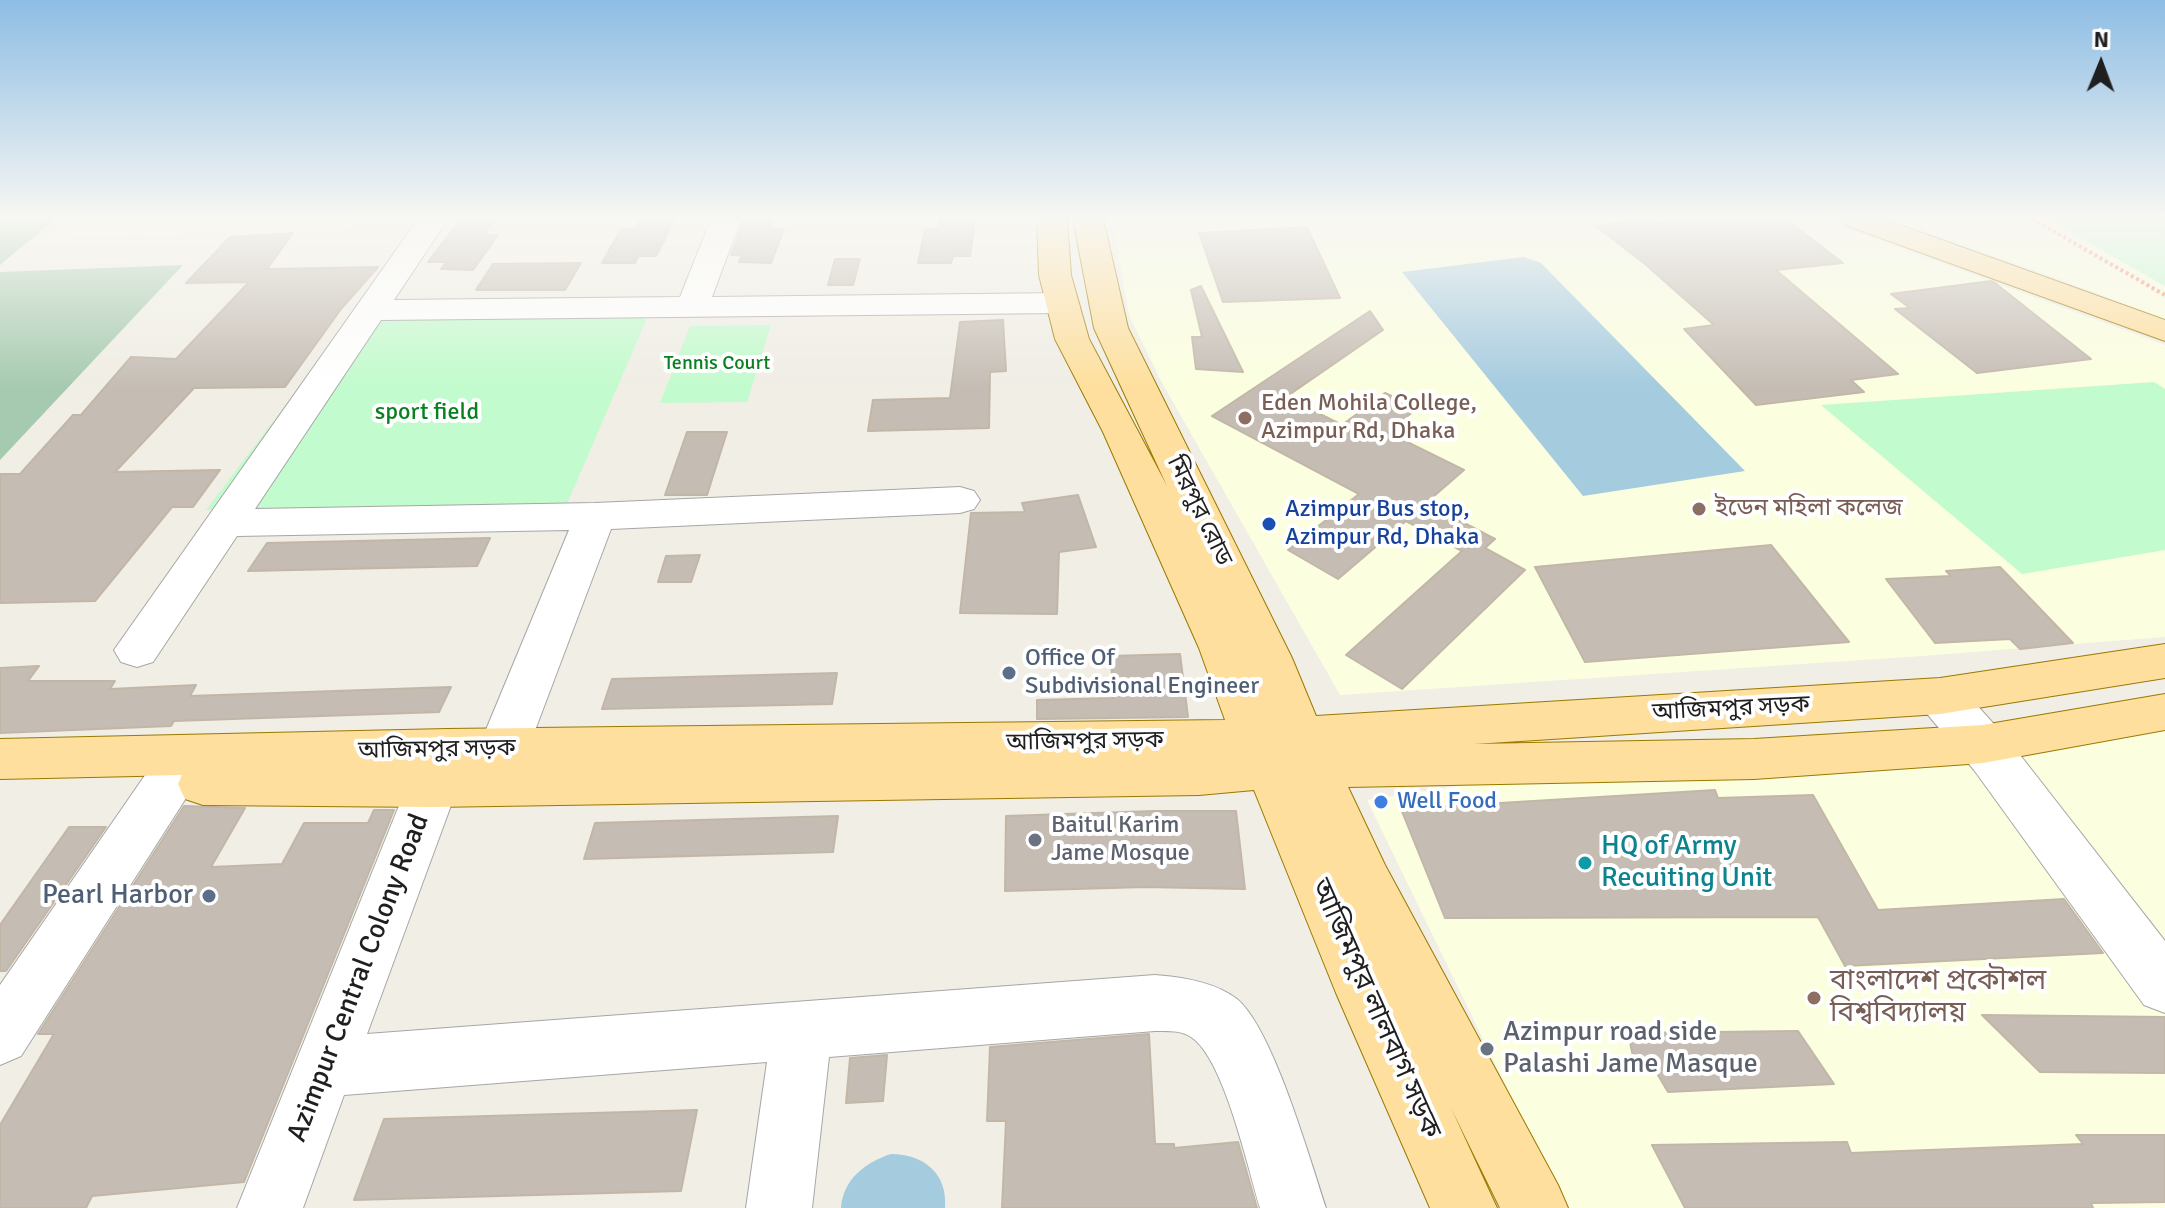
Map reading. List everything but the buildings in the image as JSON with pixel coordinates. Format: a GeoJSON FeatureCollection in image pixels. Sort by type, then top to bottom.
{"type":"FeatureCollection","features":[{"type":"Feature","properties":{"kind":"main road","name":"মিরপুর রোড"},"geometry":{"type":"LineString","coordinates":[[1055,275],[1072,339],[1122,432],[1222,648],[1292,769]]}},
{"type":"Feature","properties":{"kind":"main road","name":"মিরপুর রোড"},"geometry":{"type":"LineString","coordinates":[[1100,275],[1111,328],[1269,658],[1292,769]]}},
{"type":"Feature","properties":{"kind":"main road"},"geometry":{"type":"LineString","coordinates":[[2012,275],[2165,331]]}},
{"type":"Feature","properties":{"kind":"main road"},"geometry":{"type":"LineString","coordinates":[[2037,275],[2165,321]]}},
{"type":"Feature","properties":{"kind":"main road","name":"আজিমপুর সড়ক"},"geometry":{"type":"LineString","coordinates":[[440,767],[503,749],[1292,769],[1940,696],[2165,661]]}},
{"type":"Feature","properties":{"kind":"main road","name":"আজিমপুর সড়ক"},"geometry":{"type":"LineString","coordinates":[[0,759],[177,770],[440,767],[1199,775],[1292,769],[1754,759],[1983,744],[2165,712]]}},
{"type":"Feature","properties":{"kind":"main road","name":"আজিমপুর লালবাগ সড়ক"},"geometry":{"type":"LineString","coordinates":[[1292,769],[1365,993],[1464,1208]]}},
{"type":"Feature","properties":{"kind":"main road"},"geometry":{"type":"LineString","coordinates":[[1292,769],[1365,880],[1535,1208]]}},
{"type":"Feature","properties":{"kind":"main road","name":"আজিমপুর সড়ক"},"geometry":{"type":"LineString","coordinates":[[0,788],[177,770]]}},
{"type":"Feature","properties":{"kind":"street"},"geometry":{"type":"LineString","coordinates":[[137,650],[395,275]]}},
{"type":"Feature","properties":{"kind":"street"},"geometry":{"type":"LineString","coordinates":[[692,307],[704,275]]}},
{"type":"Feature","properties":{"kind":"street"},"geometry":{"type":"LineString","coordinates":[[372,310],[1062,303]]}},
{"type":"Feature","properties":{"kind":"street"},"geometry":{"type":"LineString","coordinates":[[225,523],[595,516],[960,500]]}},
{"type":"Feature","properties":{"kind":"street"},"geometry":{"type":"LineString","coordinates":[[503,749],[595,516]]}},
{"type":"Feature","properties":{"kind":"street"},"geometry":{"type":"LineString","coordinates":[[1940,696],[1983,744],[2165,986]]}},
{"type":"Feature","properties":{"kind":"street","name":"Azimpur Central Colony Road"},"geometry":{"type":"LineString","coordinates":[[270,1208],[440,767]]}},
{"type":"Feature","properties":{"kind":"street"},"geometry":{"type":"LineString","coordinates":[[0,1036],[177,770]]}},
{"type":"Feature","properties":{"kind":"street"},"geometry":{"type":"LineString","coordinates":[[325,1067],[1155,1003],[1189,1004],[1220,1022],[1242,1058],[1293,1208]]}},
{"type":"Feature","properties":{"kind":"street"},"geometry":{"type":"LineString","coordinates":[[779,1208],[802,1030]]}},
{"type":"Feature","properties":{"kind":"path"},"geometry":{"type":"LineString","coordinates":[[2131,275],[2165,295]]}},
{"type":"Feature","properties":{"kind":"shaded area"},"geometry":{"type":"Polygon","coordinates":[[[0,275],[173,275],[0,460],[0,275]]]}},
{"type":"Feature","properties":{"kind":"shaded area","name":"ইডেন মহিলা কলেজ"},"geometry":{"type":"Polygon","coordinates":[[[1122,275],[1974,275],[2165,345],[2165,637],[1340,695],[1161,381],[1129,315],[1122,275]]]}},
{"type":"Feature","properties":{"kind":"shaded area"},"geometry":{"type":"Polygon","coordinates":[[[2048,275],[2165,275],[2165,319],[2048,275]]]}},
{"type":"Feature","properties":{"kind":"shaded area","name":"বাংলাদেশ প্রকৌশল বিশ্ববিদ্যালয়"},"geometry":{"type":"Polygon","coordinates":[[[2165,706],[2165,1208],[1565,1208],[1367,800],[1645,757],[1942,736],[2165,706]]]}},
{"type":"Feature","properties":{"kind":"green space"},"geometry":{"type":"Polygon","coordinates":[[[2146,275],[2165,275],[2165,286],[2146,275]]]}},
{"type":"Feature","properties":{"kind":"green space","name":"sport field"},"geometry":{"type":"Polygon","coordinates":[[[648,316],[567,504],[206,510],[350,320],[648,316]]]}},
{"type":"Feature","properties":{"kind":"green space","name":"Tennis Court"},"geometry":{"type":"Polygon","coordinates":[[[771,325],[747,402],[660,403],[690,326],[771,325]]]}},
{"type":"Feature","properties":{"kind":"green space"},"geometry":{"type":"Polygon","coordinates":[[[2154,382],[2165,389],[2165,550],[2022,574],[1821,405],[2154,382]]]}},
{"type":"Feature","properties":{"kind":"water"},"geometry":{"type":"Polygon","coordinates":[[[1405,275],[1553,275],[1745,471],[1583,496],[1405,275]]]}},
{"type":"Feature","properties":{"kind":"water"},"geometry":{"type":"Polygon","coordinates":[[[891,1154],[913,1158],[931,1168],[942,1185],[945,1208],[841,1208],[846,1188],[857,1173],[891,1154]]]}},
{"type":"Feature","properties":{"kind":"place","name":"Eden Mohila College, Azimpur Rd, Dhaka"},"geometry":{"type":"Point","coordinates":[1245,418]}},
{"type":"Feature","properties":{"kind":"place","name":"ইডেন মহিলা কলেজ"},"geometry":{"type":"Point","coordinates":[1699,509]}},
{"type":"Feature","properties":{"kind":"place","name":"Azimpur Bus stop, Azimpur Rd, Dhaka"},"geometry":{"type":"Point","coordinates":[1269,524]}},
{"type":"Feature","properties":{"kind":"place","name":"Office Of Subdivisional Engineer"},"geometry":{"type":"Point","coordinates":[1009,673]}},
{"type":"Feature","properties":{"kind":"place","name":"Well Food"},"geometry":{"type":"Point","coordinates":[1381,802]}},
{"type":"Feature","properties":{"kind":"place","name":"Baitul Karim Jame Mosque"},"geometry":{"type":"Point","coordinates":[1035,840]}},
{"type":"Feature","properties":{"kind":"place","name":"HQ of Army Recuiting Unit"},"geometry":{"type":"Point","coordinates":[1585,863]}},
{"type":"Feature","properties":{"kind":"place","name":"Pearl Harbor"},"geometry":{"type":"Point","coordinates":[209,896]}},
{"type":"Feature","properties":{"kind":"place","name":"বাংলাদেশ প্রকৌশল বিশ্ববিদ্যালয়"},"geometry":{"type":"Point","coordinates":[1814,998]}},
{"type":"Feature","properties":{"kind":"place","name":"Azimpur road side Palashi Jame Masque"},"geometry":{"type":"Point","coordinates":[1487,1049]}}]}
